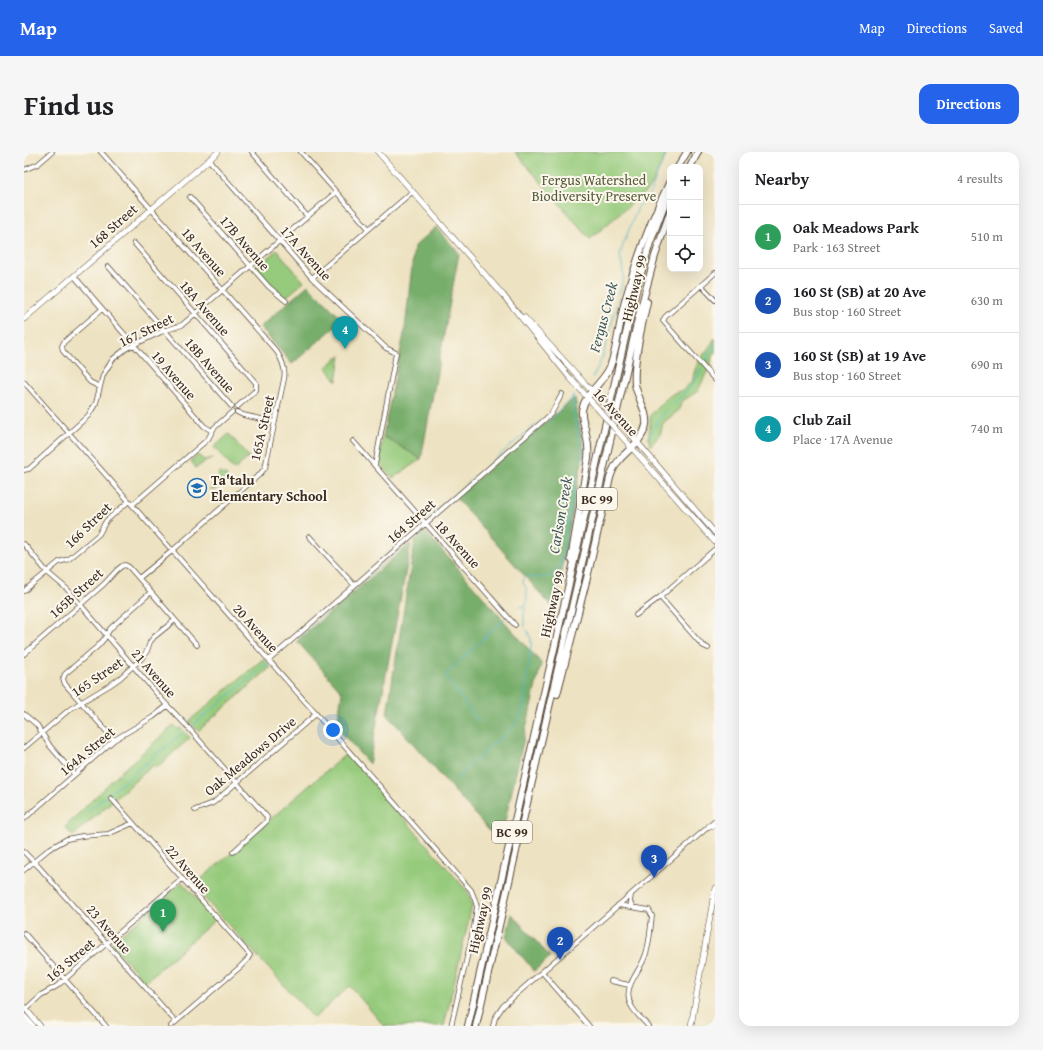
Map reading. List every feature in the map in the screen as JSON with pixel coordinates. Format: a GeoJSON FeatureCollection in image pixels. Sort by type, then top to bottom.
{"type":"FeatureCollection","features":[{"type":"Feature","properties":{"kind":"highway"},"geometry":{"type":"LineString","coordinates":[[681,164],[687,152]]}},
{"type":"Feature","properties":{"kind":"highway"},"geometry":{"type":"LineString","coordinates":[[692,164],[698,152]]}},
{"type":"Feature","properties":{"kind":"highway"},"geometry":{"type":"LineString","coordinates":[[556,637],[588,458],[588,446],[582,415],[583,406],[587,398],[603,379],[610,367],[625,301],[637,262],[652,220],[667,188]]}},
{"type":"Feature","properties":{"kind":"highway","name":"Highway 99"},"geometry":{"type":"LineString","coordinates":[[468,1026],[556,637],[640,277],[653,232],[667,197]]}},
{"type":"Feature","properties":{"kind":"highway","name":"Highway 99"},"geometry":{"type":"LineString","coordinates":[[476,1026],[638,319],[651,267],[667,220]]}},
{"type":"Feature","properties":{"kind":"highway"},"geometry":{"type":"LineString","coordinates":[[536,764],[579,611],[610,478],[618,462],[638,441],[646,423],[635,385],[636,365],[661,235]]}},
{"type":"Feature","properties":{"kind":"main road","name":"168 Street"},"geometry":{"type":"LineString","coordinates":[[24,319],[218,152]]}},
{"type":"Feature","properties":{"kind":"main road","name":"16 Avenue"},"geometry":{"type":"LineString","coordinates":[[378,152],[502,295],[587,398],[715,542]]}},
{"type":"Feature","properties":{"kind":"main road","name":"16 Avenue"},"geometry":{"type":"LineString","coordinates":[[502,295],[638,441],[715,534]]}},
{"type":"Feature","properties":{"kind":"main road"},"geometry":{"type":"LineString","coordinates":[[676,497],[681,498],[688,505],[691,505]]}},
{"type":"Feature","properties":{"kind":"main road"},"geometry":{"type":"LineString","coordinates":[[709,826],[715,825]]}},
{"type":"Feature","properties":{"kind":"main road"},"geometry":{"type":"LineString","coordinates":[[691,1026],[715,888]]}},
{"type":"Feature","properties":{"kind":"main road"},"geometry":{"type":"LineString","coordinates":[[24,1008],[40,1026]]}},
{"type":"Feature","properties":{"kind":"main road"},"geometry":{"type":"LineString","coordinates":[[24,1016],[33,1026]]}},
{"type":"Feature","properties":{"kind":"street"},"geometry":{"type":"LineString","coordinates":[[24,170],[38,164],[52,152]]}},
{"type":"Feature","properties":{"kind":"street","name":"18 Avenue"},"geometry":{"type":"LineString","coordinates":[[100,152],[277,352],[280,356],[284,371]]}},
{"type":"Feature","properties":{"kind":"street"},"geometry":{"type":"LineString","coordinates":[[252,152],[308,216]]}},
{"type":"Feature","properties":{"kind":"street"},"geometry":{"type":"LineString","coordinates":[[302,152],[369,229]]}},
{"type":"Feature","properties":{"kind":"street","name":"17A Avenue"},"geometry":{"type":"LineString","coordinates":[[209,160],[312,278],[386,348],[396,353],[375,465]]}},
{"type":"Feature","properties":{"kind":"street","name":"167 Street"},"geometry":{"type":"LineString","coordinates":[[24,470],[29,469],[70,434],[92,412],[98,398],[103,375],[109,364],[123,351],[133,345],[182,325],[336,192]]}},
{"type":"Feature","properties":{"kind":"street"},"geometry":{"type":"LineString","coordinates":[[312,278],[412,192]]}},
{"type":"Feature","properties":{"kind":"street","name":"17B Avenue"},"geometry":{"type":"LineString","coordinates":[[190,197],[269,287],[286,301]]}},
{"type":"Feature","properties":{"kind":"street","name":"18A Avenue"},"geometry":{"type":"LineString","coordinates":[[134,244],[256,383],[256,388]]}},
{"type":"Feature","properties":{"kind":"street","name":"18B Avenue"},"geometry":{"type":"LineString","coordinates":[[108,266],[234,408],[238,409],[237,412],[243,415],[275,422]]}},
{"type":"Feature","properties":{"kind":"street"},"geometry":{"type":"LineString","coordinates":[[715,273],[665,317],[663,321],[715,380]]}},
{"type":"Feature","properties":{"kind":"street","name":"19 Avenue"},"geometry":{"type":"LineString","coordinates":[[74,276],[204,426],[212,431]]}},
{"type":"Feature","properties":{"kind":"street"},"geometry":{"type":"LineString","coordinates":[[701,285],[715,300]]}},
{"type":"Feature","properties":{"kind":"street"},"geometry":{"type":"LineString","coordinates":[[100,387],[90,382],[63,351],[62,346],[64,342],[102,309]]}},
{"type":"Feature","properties":{"kind":"street","name":"165A Street"},"geometry":{"type":"LineString","coordinates":[[139,578],[172,551],[263,470],[267,463],[284,379],[284,371]]}},
{"type":"Feature","properties":{"kind":"street","name":"20 Avenue"},"geometry":{"type":"LineString","coordinates":[[24,382],[471,890],[477,907],[474,927],[451,1026]]}},
{"type":"Feature","properties":{"kind":"street","name":"166 Street"},"geometry":{"type":"LineString","coordinates":[[24,591],[59,562],[69,559],[99,534],[106,521],[131,503],[208,439],[212,431],[234,408],[255,391],[256,388]]}},
{"type":"Feature","properties":{"kind":"street","name":"164 Street"},"geometry":{"type":"LineString","coordinates":[[269,660],[551,414],[562,394]]}},
{"type":"Feature","properties":{"kind":"street","name":"18 Avenue"},"geometry":{"type":"LineString","coordinates":[[353,441],[515,625]]}},
{"type":"Feature","properties":{"kind":"street"},"geometry":{"type":"LineString","coordinates":[[309,536],[354,585]]}},
{"type":"Feature","properties":{"kind":"street","name":"21 Avenue"},"geometry":{"type":"LineString","coordinates":[[24,544],[47,572],[59,581],[167,706],[185,724],[267,817],[266,822],[233,852]]}},
{"type":"Feature","properties":{"kind":"street"},"geometry":{"type":"LineString","coordinates":[[636,616],[715,549]]}},
{"type":"Feature","properties":{"kind":"street","name":"165B Street"},"geometry":{"type":"LineString","coordinates":[[24,654],[104,584],[122,566],[125,565],[129,567],[139,578]]}},
{"type":"Feature","properties":{"kind":"street"},"geometry":{"type":"LineString","coordinates":[[139,578],[197,645]]}},
{"type":"Feature","properties":{"kind":"street"},"geometry":{"type":"LineString","coordinates":[[114,740],[64,684],[63,679],[65,674],[98,646],[114,625],[151,592]]}},
{"type":"Feature","properties":{"kind":"street"},"geometry":{"type":"LineString","coordinates":[[660,597],[702,645],[708,648]]}},
{"type":"Feature","properties":{"kind":"street","name":"165 Street"},"geometry":{"type":"LineString","coordinates":[[24,748],[70,709],[110,685],[133,666],[148,651],[150,642],[154,637],[175,620]]}},
{"type":"Feature","properties":{"kind":"street","name":"164A Street"},"geometry":{"type":"LineString","coordinates":[[24,819],[114,740],[153,717],[167,706]]}},
{"type":"Feature","properties":{"kind":"street"},"geometry":{"type":"LineString","coordinates":[[24,714],[37,725],[50,746],[74,774]]}},
{"type":"Feature","properties":{"kind":"street","name":"Oak Meadows Drive"},"geometry":{"type":"LineString","coordinates":[[195,810],[213,803],[316,714]]}},
{"type":"Feature","properties":{"kind":"street","name":"22 Avenue"},"geometry":{"type":"LineString","coordinates":[[110,798],[250,955],[239,968],[176,1022]]}},
{"type":"Feature","properties":{"kind":"street"},"geometry":{"type":"LineString","coordinates":[[493,1026],[495,1018],[503,1006],[715,821]]}},
{"type":"Feature","properties":{"kind":"street"},"geometry":{"type":"LineString","coordinates":[[24,870],[49,849],[67,840],[82,836],[108,834],[133,823]]}},
{"type":"Feature","properties":{"kind":"street","name":"23 Avenue"},"geometry":{"type":"LineString","coordinates":[[24,852],[176,1022]]}},
{"type":"Feature","properties":{"kind":"street","name":"163 Street"},"geometry":{"type":"LineString","coordinates":[[24,1008],[41,995],[51,991],[182,879]]}},
{"type":"Feature","properties":{"kind":"street"},"geometry":{"type":"LineString","coordinates":[[632,893],[630,902],[633,907]]}},
{"type":"Feature","properties":{"kind":"street"},"geometry":{"type":"LineString","coordinates":[[618,905],[651,912],[652,916],[647,952],[629,985],[628,996],[632,1007],[648,1026]]}},
{"type":"Feature","properties":{"kind":"street"},"geometry":{"type":"LineString","coordinates":[[24,933],[106,1026]]}},
{"type":"Feature","properties":{"kind":"street"},"geometry":{"type":"LineString","coordinates":[[542,972],[589,1026]]}},
{"type":"Feature","properties":{"kind":"street"},"geometry":{"type":"LineString","coordinates":[[611,980],[629,985]]}},
{"type":"Feature","properties":{"kind":"street"},"geometry":{"type":"LineString","coordinates":[[171,1026],[176,1022]]}},
{"type":"Feature","properties":{"kind":"green space","name":"Fergus Watershed Biodiversity Preserve"},"geometry":{"type":"Polygon","coordinates":[[[515,152],[667,152],[651,187],[590,239],[515,152]]]}},
{"type":"Feature","properties":{"kind":"green space"},"geometry":{"type":"Polygon","coordinates":[[[436,227],[459,253],[421,459],[383,436],[405,329],[414,247],[436,227]]]}},
{"type":"Feature","properties":{"kind":"green space"},"geometry":{"type":"Polygon","coordinates":[[[277,250],[304,282],[285,298],[271,286],[256,268],[277,250]]]}},
{"type":"Feature","properties":{"kind":"green space"},"geometry":{"type":"Polygon","coordinates":[[[308,285],[343,320],[292,364],[260,327],[308,285]]]}},
{"type":"Feature","properties":{"kind":"green space"},"geometry":{"type":"Polygon","coordinates":[[[715,338],[715,352],[698,391],[681,402],[679,410],[663,423],[660,435],[650,446],[650,416],[664,400],[674,393],[683,390],[693,380],[698,363],[715,338]]]}},
{"type":"Feature","properties":{"kind":"green space"},"geometry":{"type":"Polygon","coordinates":[[[341,355],[337,381],[326,367],[341,355]]]}},
{"type":"Feature","properties":{"kind":"green space"},"geometry":{"type":"Polygon","coordinates":[[[575,398],[584,451],[554,609],[455,497],[575,398]]]}},
{"type":"Feature","properties":{"kind":"green space"},"geometry":{"type":"Polygon","coordinates":[[[229,434],[249,457],[234,470],[214,447],[229,434]]]}},
{"type":"Feature","properties":{"kind":"green space"},"geometry":{"type":"Polygon","coordinates":[[[383,436],[421,459],[393,478],[378,461],[383,436]]]}},
{"type":"Feature","properties":{"kind":"green space"},"geometry":{"type":"Polygon","coordinates":[[[198,455],[204,460],[213,458],[196,468],[191,461],[198,455]]]}},
{"type":"Feature","properties":{"kind":"green space"},"geometry":{"type":"Polygon","coordinates":[[[219,472],[227,476],[226,481],[215,490],[211,490],[211,485],[218,482],[219,472]]]}},
{"type":"Feature","properties":{"kind":"green space"},"geometry":{"type":"Polygon","coordinates":[[[199,483],[203,487],[195,494],[191,490],[199,483]]]}},
{"type":"Feature","properties":{"kind":"green space"},"geometry":{"type":"Polygon","coordinates":[[[425,531],[541,663],[500,843],[387,714],[415,540],[425,531]]]}},
{"type":"Feature","properties":{"kind":"green space"},"geometry":{"type":"Polygon","coordinates":[[[411,543],[369,764],[337,727],[342,692],[297,641],[411,543]]]}},
{"type":"Feature","properties":{"kind":"green space"},"geometry":{"type":"Polygon","coordinates":[[[263,659],[271,667],[198,731],[189,721],[263,659]]]}},
{"type":"Feature","properties":{"kind":"green space"},"geometry":{"type":"Polygon","coordinates":[[[174,725],[178,729],[181,728],[190,738],[156,768],[153,765],[73,836],[65,827],[115,777],[174,725]]]}},
{"type":"Feature","properties":{"kind":"green space"},"geometry":{"type":"Polygon","coordinates":[[[347,753],[468,892],[472,906],[444,1026],[384,1026],[350,986],[314,1018],[193,886],[347,753]]]}},
{"type":"Feature","properties":{"kind":"green space"},"geometry":{"type":"Polygon","coordinates":[[[182,882],[215,920],[145,982],[111,944],[182,882]]]}},
{"type":"Feature","properties":{"kind":"green space"},"geometry":{"type":"Polygon","coordinates":[[[512,914],[550,957],[534,971],[506,937],[512,914]]]}},
{"type":"Feature","properties":{"kind":"waterway","name":"Fergus Creek"},"geometry":{"type":"LineString","coordinates":[[593,377],[603,356],[624,277],[620,255],[623,245],[638,207],[653,187],[668,152]]}},
{"type":"Feature","properties":{"kind":"waterway","name":"Carlson Creek"},"geometry":{"type":"LineString","coordinates":[[705,364],[715,345]]}},
{"type":"Feature","properties":{"kind":"waterway","name":"Carlson Creek"},"geometry":{"type":"LineString","coordinates":[[648,437],[666,410],[694,383],[701,369]]}},
{"type":"Feature","properties":{"kind":"waterway"},"geometry":{"type":"LineString","coordinates":[[573,396],[574,416],[582,448],[582,463]]}},
{"type":"Feature","properties":{"kind":"waterway"},"geometry":{"type":"LineString","coordinates":[[549,422],[573,396]]}},
{"type":"Feature","properties":{"kind":"waterway"},"geometry":{"type":"LineString","coordinates":[[426,521],[427,518],[536,424]]}},
{"type":"Feature","properties":{"kind":"waterway","name":"Carlson Creek"},"geometry":{"type":"LineString","coordinates":[[525,627],[524,616],[527,593],[523,583],[524,578],[550,576],[560,567],[578,471]]}},
{"type":"Feature","properties":{"kind":"waterway"},"geometry":{"type":"LineString","coordinates":[[299,637],[425,527]]}},
{"type":"Feature","properties":{"kind":"waterway","name":"Carlson Creek"},"geometry":{"type":"LineString","coordinates":[[520,607],[524,606]]}},
{"type":"Feature","properties":{"kind":"waterway"},"geometry":{"type":"LineString","coordinates":[[479,722],[445,675],[505,618]]}},
{"type":"Feature","properties":{"kind":"waterway"},"geometry":{"type":"LineString","coordinates":[[456,779],[494,743],[503,737],[517,722],[524,706],[531,646],[531,639],[527,630]]}},
{"type":"Feature","properties":{"kind":"waterway"},"geometry":{"type":"LineString","coordinates":[[193,725],[268,663]]}},
{"type":"Feature","properties":{"kind":"waterway"},"geometry":{"type":"LineString","coordinates":[[88,811],[185,731]]}},
{"type":"Feature","properties":{"kind":"place","name":"Club Zail"},"geometry":{"type":"Point","coordinates":[345,349]}},
{"type":"Feature","properties":{"kind":"place","name":"Ta'talu Elementary School"},"geometry":{"type":"Point","coordinates":[197,488]}},
{"type":"Feature","properties":{"kind":"place","name":"160 St (SB) at 19 Ave"},"geometry":{"type":"Point","coordinates":[654,878]}},
{"type":"Feature","properties":{"kind":"place","name":"Oak Meadows Park"},"geometry":{"type":"Point","coordinates":[163,932]}},
{"type":"Feature","properties":{"kind":"place","name":"160 St (SB) at 20 Ave"},"geometry":{"type":"Point","coordinates":[560,960]}}]}
